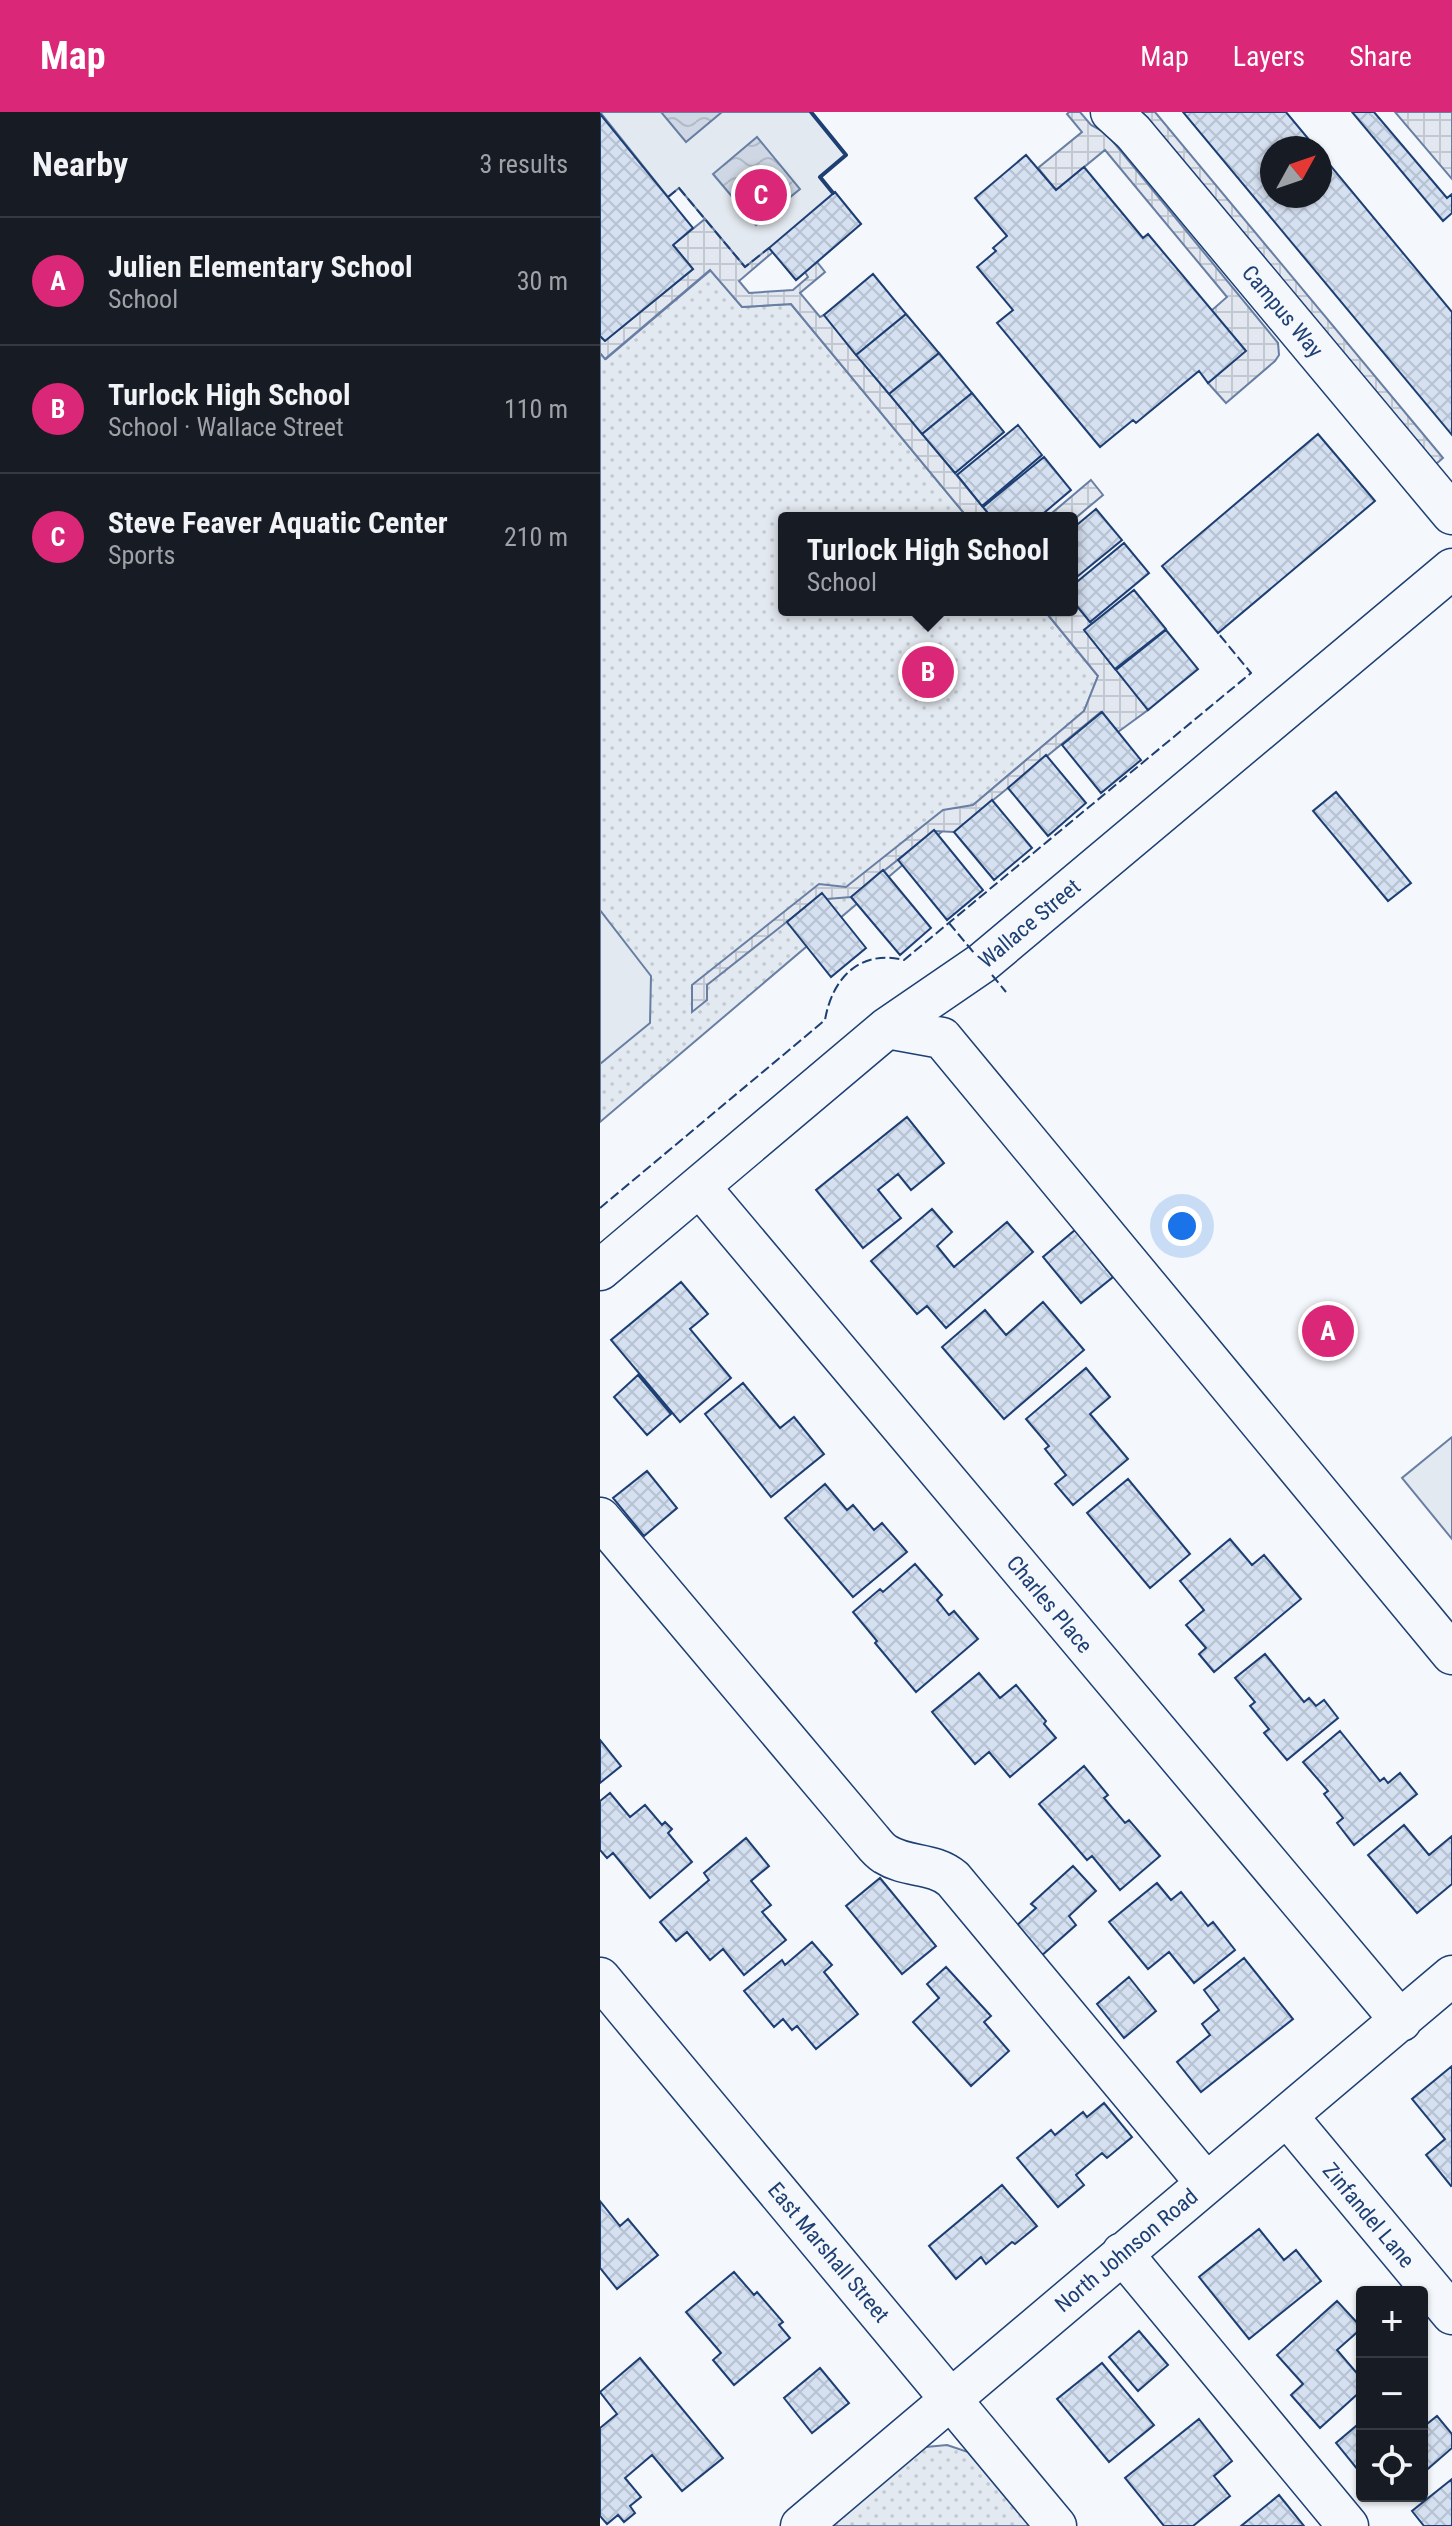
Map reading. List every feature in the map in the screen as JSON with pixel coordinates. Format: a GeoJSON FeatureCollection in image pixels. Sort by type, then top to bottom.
{"type":"FeatureCollection","features":[{"type":"Feature","properties":{"kind":"street","name":"Campus Way"},"geometry":{"type":"LineString","coordinates":[[1111,112],[1133,132],[1452,514]]}},
{"type":"Feature","properties":{"kind":"street","name":"Wallace Street"},"geometry":{"type":"LineString","coordinates":[[600,1270],[887,1028],[982,963],[1452,569]]}},
{"type":"Feature","properties":{"kind":"street"},"geometry":{"type":"LineString","coordinates":[[887,1028],[942,1038],[1452,1654]]}},
{"type":"Feature","properties":{"kind":"street","name":"Charles Place"},"geometry":{"type":"LineString","coordinates":[[700,1187],[1401,2021]]}},
{"type":"Feature","properties":{"kind":"street"},"geometry":{"type":"LineString","coordinates":[[600,1518],[884,1854],[904,1862],[937,1868],[953,1879],[1206,2183]]}},
{"type":"Feature","properties":{"kind":"street","name":"North Johnson Road"},"geometry":{"type":"LineString","coordinates":[[801,2526],[1452,1976]]}},
{"type":"Feature","properties":{"kind":"street","name":"East Marshall Street"},"geometry":{"type":"LineString","coordinates":[[600,1978],[1056,2526]]}},
{"type":"Feature","properties":{"kind":"street","name":"Zinfandel Lane"},"geometry":{"type":"LineString","coordinates":[[1287,2116],[1452,2314]]}},
{"type":"Feature","properties":{"kind":"street"},"geometry":{"type":"LineString","coordinates":[[1122,2253],[1348,2526]]}},
{"type":"Feature","properties":{"kind":"shaded area"},"geometry":{"type":"Polygon","coordinates":[[[600,112],[811,112],[846,155],[820,178],[861,224],[796,280],[770,248],[745,267],[679,188],[668,197],[600,112]]]}},
{"type":"Feature","properties":{"kind":"shaded area"},"geometry":{"type":"Polygon","coordinates":[[[1080,112],[1091,125],[1106,133],[1278,343],[1279,355],[1275,361],[1226,403],[1208,383],[1245,351],[1211,311],[1227,297],[1105,150],[1056,190],[1038,168],[1082,132],[1067,114],[1080,112]]]}},
{"type":"Feature","properties":{"kind":"shaded area"},"geometry":{"type":"Polygon","coordinates":[[[1142,112],[1155,112],[1443,458],[1436,464],[1142,112]]]}},
{"type":"Feature","properties":{"kind":"shaded area"},"geometry":{"type":"Polygon","coordinates":[[[1395,112],[1452,112],[1452,179],[1395,112]]]}},
{"type":"Feature","properties":{"kind":"shaded area"},"geometry":{"type":"Polygon","coordinates":[[[705,219],[745,267],[769,248],[773,252],[739,281],[749,293],[793,290],[808,277],[805,272],[817,262],[825,272],[800,293],[820,317],[824,315],[987,512],[963,512],[791,304],[742,307],[710,270],[605,359],[600,353],[600,336],[605,341],[693,269],[673,245],[705,219]]]}},
{"type":"Feature","properties":{"kind":"shaded area"},"geometry":{"type":"Polygon","coordinates":[[[711,270],[742,307],[791,304],[963,512],[778,512],[778,616],[1049,616],[1098,676],[1084,711],[600,1122],[600,353],[606,359],[711,270]]]}},
{"type":"Feature","properties":{"kind":"shaded area"},"geometry":{"type":"Polygon","coordinates":[[[1091,480],[1103,495],[1078,516],[1078,512],[1053,512],[1091,480]]]}},
{"type":"Feature","properties":{"kind":"shaded area"},"geometry":{"type":"Polygon","coordinates":[[[1078,607],[1092,624],[1085,631],[1148,710],[1118,732],[1101,712],[954,832],[934,831],[851,897],[827,899],[822,894],[707,985],[707,1000],[692,1012],[692,985],[819,884],[846,887],[943,810],[973,805],[1084,711],[1098,676],[1049,616],[1078,616],[1078,607]]]}},
{"type":"Feature","properties":{"kind":"shaded area"},"geometry":{"type":"Polygon","coordinates":[[[600,910],[651,976],[650,1023],[600,1064],[600,910]]]}},
{"type":"Feature","properties":{"kind":"shaded area"},"geometry":{"type":"Polygon","coordinates":[[[1452,1437],[1452,1539],[1402,1478],[1452,1437]]]}},
{"type":"Feature","properties":{"kind":"shaded area"},"geometry":{"type":"Polygon","coordinates":[[[947,2445],[968,2452],[1031,2526],[831,2526],[917,2453],[926,2447],[947,2445]]]}},
{"type":"Feature","properties":{"kind":"water"},"geometry":{"type":"Polygon","coordinates":[[[661,112],[722,112],[686,142],[661,112]]]}},
{"type":"Feature","properties":{"kind":"water"},"geometry":{"type":"Polygon","coordinates":[[[757,137],[800,189],[756,225],[713,174],[757,137]]]}},
{"type":"Feature","properties":{"kind":"building"},"geometry":{"type":"Polygon","coordinates":[[[1183,112],[1286,112],[1306,136],[1260,136],[1260,204],[1183,112]]]}},
{"type":"Feature","properties":{"kind":"building"},"geometry":{"type":"Polygon","coordinates":[[[1352,112],[1374,112],[1447,198],[1452,194],[1452,213],[1443,221],[1352,112]]]}},
{"type":"Feature","properties":{"kind":"building"},"geometry":{"type":"Polygon","coordinates":[[[600,114],[693,228],[673,245],[693,269],[605,341],[600,336],[600,114]]]}},
{"type":"Feature","properties":{"kind":"building"},"geometry":{"type":"Polygon","coordinates":[[[1026,155],[1056,190],[1084,167],[1143,238],[1148,234],[1246,351],[1208,383],[1199,371],[1136,423],[1133,420],[1100,447],[997,323],[1013,310],[977,267],[996,251],[993,248],[1007,236],[975,198],[1026,155]]]}},
{"type":"Feature","properties":{"kind":"building"},"geometry":{"type":"Polygon","coordinates":[[[1332,167],[1452,312],[1452,435],[1263,208],[1332,208],[1332,167]]]}},
{"type":"Feature","properties":{"kind":"building"},"geometry":{"type":"Polygon","coordinates":[[[835,192],[861,224],[796,280],[769,248],[835,192]]]}},
{"type":"Feature","properties":{"kind":"building"},"geometry":{"type":"Polygon","coordinates":[[[873,274],[906,314],[856,355],[824,315],[873,274]]]}},
{"type":"Feature","properties":{"kind":"building"},"geometry":{"type":"Polygon","coordinates":[[[906,314],[939,353],[889,394],[856,355],[906,314]]]}},
{"type":"Feature","properties":{"kind":"building"},"geometry":{"type":"Polygon","coordinates":[[[939,353],[972,393],[922,434],[889,394],[939,353]]]}},
{"type":"Feature","properties":{"kind":"building"},"geometry":{"type":"Polygon","coordinates":[[[972,393],[1004,432],[955,473],[922,434],[972,393]]]}},
{"type":"Feature","properties":{"kind":"building"},"geometry":{"type":"Polygon","coordinates":[[[1018,425],[1042,455],[982,506],[957,475],[1018,425]]]}},
{"type":"Feature","properties":{"kind":"building"},"geometry":{"type":"Polygon","coordinates":[[[1318,434],[1375,501],[1218,633],[1162,566],[1318,434]]]}},
{"type":"Feature","properties":{"kind":"building"},"geometry":{"type":"Polygon","coordinates":[[[1044,457],[1071,490],[1045,512],[987,512],[983,507],[1044,457]]]}},
{"type":"Feature","properties":{"kind":"building"},"geometry":{"type":"Polygon","coordinates":[[[1096,509],[1122,540],[1078,576],[1078,524],[1096,509]]]}},
{"type":"Feature","properties":{"kind":"building"},"geometry":{"type":"Polygon","coordinates":[[[1124,543],[1149,573],[1090,622],[1078,607],[1078,581],[1124,543]]]}},
{"type":"Feature","properties":{"kind":"building"},"geometry":{"type":"Polygon","coordinates":[[[1134,590],[1166,629],[1115,669],[1084,630],[1134,590]]]}},
{"type":"Feature","properties":{"kind":"building"},"geometry":{"type":"Polygon","coordinates":[[[1166,630],[1198,669],[1148,710],[1116,670],[1166,630]]]}},
{"type":"Feature","properties":{"kind":"building"},"geometry":{"type":"Polygon","coordinates":[[[1102,712],[1141,760],[1101,793],[1062,745],[1102,712]]]}},
{"type":"Feature","properties":{"kind":"building"},"geometry":{"type":"Polygon","coordinates":[[[1046,755],[1086,803],[1048,836],[1008,788],[1046,755]]]}},
{"type":"Feature","properties":{"kind":"building"},"geometry":{"type":"Polygon","coordinates":[[[1336,792],[1411,883],[1388,901],[1313,811],[1336,792]]]}},
{"type":"Feature","properties":{"kind":"building"},"geometry":{"type":"Polygon","coordinates":[[[992,800],[1032,848],[994,880],[954,832],[992,800]]]}},
{"type":"Feature","properties":{"kind":"building"},"geometry":{"type":"Polygon","coordinates":[[[934,830],[983,890],[947,920],[898,860],[934,830]]]}},
{"type":"Feature","properties":{"kind":"building"},"geometry":{"type":"Polygon","coordinates":[[[883,870],[931,928],[900,955],[851,897],[883,870]]]}},
{"type":"Feature","properties":{"kind":"building"},"geometry":{"type":"Polygon","coordinates":[[[822,893],[866,948],[831,977],[787,922],[822,893]]]}},
{"type":"Feature","properties":{"kind":"building"},"geometry":{"type":"Polygon","coordinates":[[[907,1117],[944,1163],[911,1190],[898,1174],[878,1190],[901,1218],[863,1248],[816,1190],[907,1117]]]}},
{"type":"Feature","properties":{"kind":"building"},"geometry":{"type":"Polygon","coordinates":[[[932,1209],[952,1232],[937,1246],[954,1267],[1007,1222],[1033,1252],[946,1328],[927,1306],[917,1314],[871,1261],[932,1209]]]}},
{"type":"Feature","properties":{"kind":"building"},"geometry":{"type":"Polygon","coordinates":[[[1075,1230],[1113,1277],[1081,1303],[1043,1257],[1075,1230]]]}},
{"type":"Feature","properties":{"kind":"building"},"geometry":{"type":"Polygon","coordinates":[[[681,1282],[708,1314],[690,1329],[731,1378],[680,1422],[611,1340],[681,1282]]]}},
{"type":"Feature","properties":{"kind":"building"},"geometry":{"type":"Polygon","coordinates":[[[1043,1302],[1084,1350],[1004,1419],[942,1347],[985,1310],[1006,1335],[1043,1302]]]}},
{"type":"Feature","properties":{"kind":"building"},"geometry":{"type":"Polygon","coordinates":[[[1086,1368],[1110,1397],[1090,1414],[1128,1459],[1073,1505],[1055,1484],[1066,1475],[1045,1449],[1049,1446],[1026,1419],[1086,1368]]]}},
{"type":"Feature","properties":{"kind":"building"},"geometry":{"type":"Polygon","coordinates":[[[638,1375],[671,1414],[647,1435],[614,1397],[638,1375]]]}},
{"type":"Feature","properties":{"kind":"building"},"geometry":{"type":"Polygon","coordinates":[[[743,1383],[780,1428],[794,1417],[824,1454],[771,1497],[705,1414],[743,1383]]]}},
{"type":"Feature","properties":{"kind":"building"},"geometry":{"type":"Polygon","coordinates":[[[647,1471],[677,1508],[644,1536],[613,1498],[647,1471]]]}},
{"type":"Feature","properties":{"kind":"building"},"geometry":{"type":"Polygon","coordinates":[[[1128,1479],[1190,1554],[1150,1588],[1087,1513],[1128,1479]]]}},
{"type":"Feature","properties":{"kind":"building"},"geometry":{"type":"Polygon","coordinates":[[[825,1484],[847,1510],[853,1505],[874,1530],[882,1523],[907,1552],[853,1597],[785,1518],[825,1484]]]}},
{"type":"Feature","properties":{"kind":"building"},"geometry":{"type":"Polygon","coordinates":[[[1230,1539],[1252,1565],[1264,1555],[1301,1599],[1214,1672],[1199,1654],[1206,1648],[1186,1625],[1204,1610],[1180,1581],[1230,1539]]]}},
{"type":"Feature","properties":{"kind":"building"},"geometry":{"type":"Polygon","coordinates":[[[915,1564],[942,1595],[937,1600],[949,1615],[954,1611],[978,1639],[916,1692],[853,1612],[880,1589],[883,1592],[915,1564]]]}},
{"type":"Feature","properties":{"kind":"building"},"geometry":{"type":"Polygon","coordinates":[[[1265,1654],[1304,1702],[1309,1698],[1316,1706],[1324,1700],[1338,1718],[1287,1760],[1264,1733],[1269,1729],[1250,1706],[1255,1702],[1235,1678],[1265,1654]]]}},
{"type":"Feature","properties":{"kind":"building"},"geometry":{"type":"Polygon","coordinates":[[[979,1673],[1000,1698],[1016,1685],[1056,1738],[1010,1777],[989,1752],[975,1764],[932,1712],[979,1673]]]}},
{"type":"Feature","properties":{"kind":"building"},"geometry":{"type":"Polygon","coordinates":[[[1340,1731],[1380,1781],[1384,1778],[1388,1783],[1400,1773],[1417,1794],[1354,1845],[1337,1823],[1343,1818],[1324,1794],[1328,1791],[1303,1762],[1340,1731]]]}},
{"type":"Feature","properties":{"kind":"building"},"geometry":{"type":"Polygon","coordinates":[[[600,1740],[621,1766],[600,1783],[600,1740]]]}},
{"type":"Feature","properties":{"kind":"building"},"geometry":{"type":"Polygon","coordinates":[[[1084,1766],[1108,1795],[1104,1798],[1125,1823],[1129,1820],[1160,1856],[1120,1890],[1092,1856],[1087,1860],[1039,1804],[1084,1766]]]}},
{"type":"Feature","properties":{"kind":"building"},"geometry":{"type":"Polygon","coordinates":[[[610,1793],[630,1817],[645,1805],[662,1825],[665,1822],[672,1829],[668,1833],[692,1862],[650,1898],[613,1853],[607,1858],[600,1850],[600,1801],[610,1793]]]}},
{"type":"Feature","properties":{"kind":"building"},"geometry":{"type":"Polygon","coordinates":[[[1404,1825],[1429,1855],[1452,1836],[1452,1884],[1417,1913],[1368,1855],[1404,1825]]]}},
{"type":"Feature","properties":{"kind":"building"},"geometry":{"type":"Polygon","coordinates":[[[746,1838],[769,1866],[751,1881],[771,1905],[762,1912],[786,1940],[744,1975],[723,1949],[710,1960],[687,1932],[676,1941],[660,1922],[709,1880],[704,1873],[746,1838]]]}},
{"type":"Feature","properties":{"kind":"building"},"geometry":{"type":"Polygon","coordinates":[[[1073,1866],[1096,1891],[1069,1916],[1076,1925],[1040,1957],[1014,1928],[1036,1908],[1031,1904],[1073,1866]]]}},
{"type":"Feature","properties":{"kind":"building"},"geometry":{"type":"Polygon","coordinates":[[[880,1878],[936,1946],[902,1974],[846,1906],[880,1878]]]}},
{"type":"Feature","properties":{"kind":"building"},"geometry":{"type":"Polygon","coordinates":[[[1157,1883],[1171,1900],[1181,1892],[1208,1926],[1213,1922],[1235,1950],[1194,1983],[1169,1952],[1148,1969],[1109,1922],[1157,1883]]]}},
{"type":"Feature","properties":{"kind":"building"},"geometry":{"type":"Polygon","coordinates":[[[812,1942],[832,1965],[824,1972],[858,2014],[816,2049],[797,2026],[792,2030],[783,2019],[774,2027],[744,1991],[782,1960],[785,1965],[812,1942]]]}},
{"type":"Feature","properties":{"kind":"building"},"geometry":{"type":"Polygon","coordinates":[[[1244,1958],[1293,2019],[1201,2092],[1177,2062],[1210,2035],[1202,2024],[1219,2010],[1204,1990],[1244,1958]]]}},
{"type":"Feature","properties":{"kind":"building"},"geometry":{"type":"Polygon","coordinates":[[[946,1967],[991,2016],[984,2022],[1009,2051],[971,2086],[913,2022],[939,1998],[927,1984],[946,1967]]]}},
{"type":"Feature","properties":{"kind":"building"},"geometry":{"type":"Polygon","coordinates":[[[1129,1977],[1156,2011],[1124,2038],[1097,2004],[1129,1977]]]}},
{"type":"Feature","properties":{"kind":"building"},"geometry":{"type":"Polygon","coordinates":[[[1452,2066],[1451,2186],[1426,2155],[1445,2139],[1412,2099],[1452,2066]]]}},
{"type":"Feature","properties":{"kind":"building"},"geometry":{"type":"Polygon","coordinates":[[[1104,2103],[1132,2137],[1107,2158],[1102,2153],[1076,2175],[1084,2185],[1058,2207],[1017,2158],[1051,2130],[1055,2135],[1083,2112],[1087,2117],[1104,2103]]]}},
{"type":"Feature","properties":{"kind":"building"},"geometry":{"type":"Polygon","coordinates":[[[1002,2185],[1037,2226],[986,2264],[981,2257],[956,2279],[929,2246],[1002,2185]]]}},
{"type":"Feature","properties":{"kind":"building"},"geometry":{"type":"Polygon","coordinates":[[[600,2201],[620,2226],[628,2219],[658,2255],[617,2289],[600,2268],[600,2201]]]}},
{"type":"Feature","properties":{"kind":"building"},"geometry":{"type":"Polygon","coordinates":[[[1259,2229],[1284,2260],[1296,2250],[1321,2281],[1249,2339],[1199,2277],[1259,2229]]]}},
{"type":"Feature","properties":{"kind":"building"},"geometry":{"type":"Polygon","coordinates":[[[734,2272],[754,2295],[757,2292],[783,2322],[779,2325],[790,2338],[734,2385],[713,2360],[721,2353],[686,2312],[734,2272]]]}},
{"type":"Feature","properties":{"kind":"building"},"geometry":{"type":"Polygon","coordinates":[[[1337,2301],[1356,2322],[1356,2333],[1337,2350],[1356,2372],[1356,2395],[1320,2428],[1291,2395],[1303,2384],[1277,2355],[1337,2301]]]}},
{"type":"Feature","properties":{"kind":"building"},"geometry":{"type":"Polygon","coordinates":[[[1139,2331],[1168,2365],[1138,2391],[1109,2357],[1139,2331]]]}},
{"type":"Feature","properties":{"kind":"building"},"geometry":{"type":"Polygon","coordinates":[[[640,2358],[723,2458],[682,2491],[652,2455],[625,2478],[641,2497],[630,2506],[635,2513],[624,2522],[618,2515],[607,2524],[600,2516],[600,2428],[617,2414],[600,2392],[640,2358]]]}},
{"type":"Feature","properties":{"kind":"building"},"geometry":{"type":"Polygon","coordinates":[[[1102,2363],[1154,2425],[1109,2462],[1057,2399],[1102,2363]]]}},
{"type":"Feature","properties":{"kind":"building"},"geometry":{"type":"Polygon","coordinates":[[[820,2368],[849,2403],[812,2433],[784,2398],[820,2368]]]}},
{"type":"Feature","properties":{"kind":"building"},"geometry":{"type":"Polygon","coordinates":[[[1437,2416],[1452,2434],[1452,2448],[1428,2469],[1428,2430],[1428,2423],[1437,2416]]]}},
{"type":"Feature","properties":{"kind":"building"},"geometry":{"type":"Polygon","coordinates":[[[1199,2419],[1232,2461],[1214,2476],[1230,2496],[1193,2526],[1164,2526],[1125,2478],[1199,2419]]]}},
{"type":"Feature","properties":{"kind":"building"},"geometry":{"type":"Polygon","coordinates":[[[1356,2426],[1356,2468],[1336,2443],[1356,2426]]]}},
{"type":"Feature","properties":{"kind":"building"},"geometry":{"type":"Polygon","coordinates":[[[1452,2479],[1452,2526],[1424,2526],[1412,2511],[1428,2502],[1428,2498],[1452,2479]]]}},
{"type":"Feature","properties":{"kind":"building"},"geometry":{"type":"Polygon","coordinates":[[[1279,2495],[1304,2526],[1241,2526],[1279,2495]]]}},
{"type":"Feature","properties":{"kind":"fence"},"geometry":{"type":"LineString","coordinates":[[668,197],[679,188],[745,267],[769,248]]}},
{"type":"Feature","properties":{"kind":"fence"},"geometry":{"type":"LineString","coordinates":[[600,1208],[825,1020],[834,992],[850,970],[874,959],[904,960],[1251,673],[1218,633]]}},
{"type":"Feature","properties":{"kind":"fence"},"geometry":{"type":"LineString","coordinates":[[949,923],[974,953]]}},
{"type":"Feature","properties":{"kind":"fence"},"geometry":{"type":"LineString","coordinates":[[992,975],[1006,992]]}},
{"type":"Feature","properties":{"kind":"wall"},"geometry":{"type":"LineString","coordinates":[[811,112],[846,155],[820,177],[833,193]]}},
{"type":"Feature","properties":{"kind":"place","name":"Steve Feaver Aquatic Center"},"geometry":{"type":"Point","coordinates":[761,195]}},
{"type":"Feature","properties":{"kind":"place","name":"Turlock High School"},"geometry":{"type":"Point","coordinates":[928,672]}},
{"type":"Feature","properties":{"kind":"place","name":"Julien Elementary School"},"geometry":{"type":"Point","coordinates":[1328,1331]}}]}
